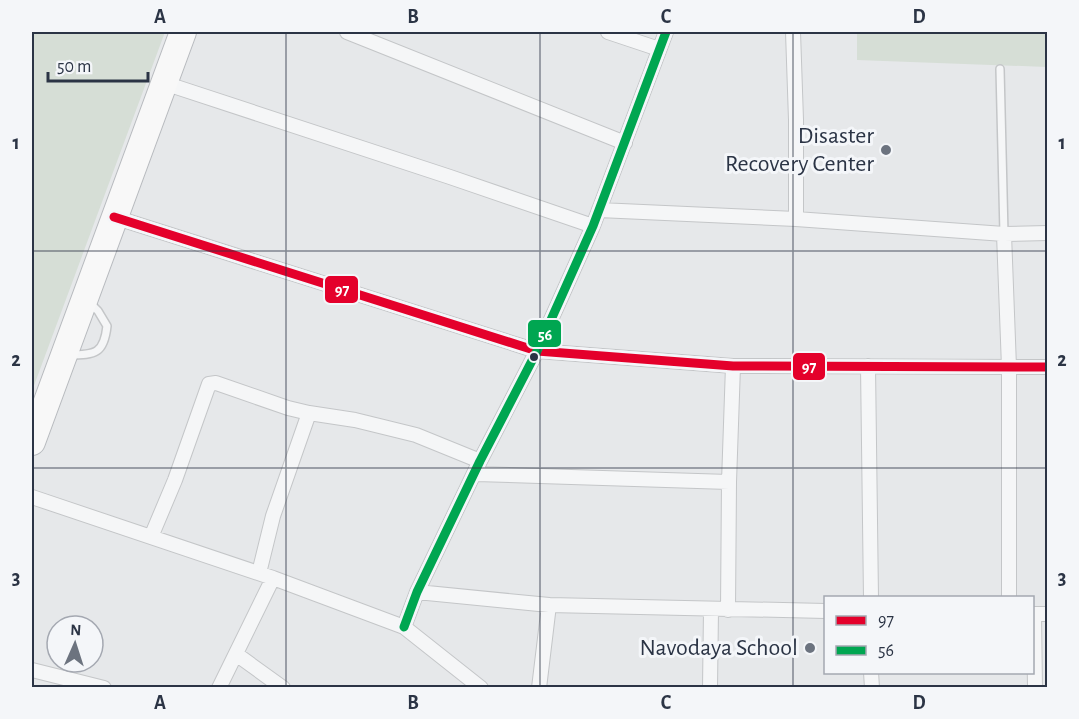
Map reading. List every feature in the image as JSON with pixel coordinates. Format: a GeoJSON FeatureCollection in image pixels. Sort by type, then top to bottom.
{"type":"FeatureCollection","features":[{"type":"Feature","properties":{"kind":"highway"},"geometry":{"type":"LineString","coordinates":[[32,442],[183,32]]}},
{"type":"Feature","properties":{"kind":"street"},"geometry":{"type":"LineString","coordinates":[[348,32],[625,144]]}},
{"type":"Feature","properties":{"kind":"street"},"geometry":{"type":"LineString","coordinates":[[608,32],[659,49]]}},
{"type":"Feature","properties":{"kind":"street"},"geometry":{"type":"LineString","coordinates":[[404,627],[417,592],[537,351],[593,226],[666,32]]}},
{"type":"Feature","properties":{"kind":"street"},"geometry":{"type":"LineString","coordinates":[[793,32],[796,219]]}},
{"type":"Feature","properties":{"kind":"street"},"geometry":{"type":"LineString","coordinates":[[164,83],[593,226]]}},
{"type":"Feature","properties":{"kind":"street"},"geometry":{"type":"LineString","coordinates":[[599,210],[796,219],[1004,234],[1047,233]]}},
{"type":"Feature","properties":{"kind":"street"},"geometry":{"type":"LineString","coordinates":[[114,217],[537,351],[733,366],[1047,367]]}},
{"type":"Feature","properties":{"kind":"street"},"geometry":{"type":"LineString","coordinates":[[1004,234],[1009,367],[1009,596]]}},
{"type":"Feature","properties":{"kind":"street"},"geometry":{"type":"LineString","coordinates":[[728,610],[733,366]]}},
{"type":"Feature","properties":{"kind":"street"},"geometry":{"type":"LineString","coordinates":[[867,366],[871,596]]}},
{"type":"Feature","properties":{"kind":"street"},"geometry":{"type":"LineString","coordinates":[[150,537],[175,480],[209,384],[216,383],[288,408],[355,420],[416,435],[478,467],[729,482]]}},
{"type":"Feature","properties":{"kind":"street"},"geometry":{"type":"LineString","coordinates":[[259,573],[273,516],[309,413]]}},
{"type":"Feature","properties":{"kind":"street"},"geometry":{"type":"LineString","coordinates":[[32,497],[259,573],[404,627],[481,687]]}},
{"type":"Feature","properties":{"kind":"street"},"geometry":{"type":"LineString","coordinates":[[219,687],[273,578]]}},
{"type":"Feature","properties":{"kind":"street"},"geometry":{"type":"LineString","coordinates":[[417,592],[549,605],[824,611]]}},
{"type":"Feature","properties":{"kind":"street"},"geometry":{"type":"LineString","coordinates":[[539,687],[549,605]]}},
{"type":"Feature","properties":{"kind":"street"},"geometry":{"type":"LineString","coordinates":[[710,687],[711,610]]}},
{"type":"Feature","properties":{"kind":"street"},"geometry":{"type":"LineString","coordinates":[[1035,687],[1038,614]]}},
{"type":"Feature","properties":{"kind":"street"},"geometry":{"type":"LineString","coordinates":[[236,654],[283,687]]}},
{"type":"Feature","properties":{"kind":"street"},"geometry":{"type":"LineString","coordinates":[[32,670],[104,687]]}},
{"type":"Feature","properties":{"kind":"lane"},"geometry":{"type":"LineString","coordinates":[[1000,69],[1004,234]]}},
{"type":"Feature","properties":{"kind":"lane"},"geometry":{"type":"LineString","coordinates":[[64,355],[84,355],[97,351],[105,343],[107,326],[98,311],[85,298]]}},
{"type":"Feature","properties":{"kind":"shaded area"},"geometry":{"type":"Polygon","coordinates":[[[32,32],[165,32],[32,391],[32,32]]]}},
{"type":"Feature","properties":{"kind":"shaded area"},"geometry":{"type":"Polygon","coordinates":[[[857,32],[1047,32],[1047,67],[857,60],[857,32]]]}},
{"type":"Feature","properties":{"kind":"transit line","name":"56"},"geometry":{"type":"LineString","coordinates":[[404,627],[417,592],[480,461],[537,351],[593,226],[666,32]]}},
{"type":"Feature","properties":{"kind":"transit line","name":"97"},"geometry":{"type":"LineString","coordinates":[[114,217],[537,351],[733,366],[1048,367]]}},
{"type":"Feature","properties":{"kind":"place","name":"Disaster Recovery Center"},"geometry":{"type":"Point","coordinates":[886,150]}},
{"type":"Feature","properties":{"kind":"place","name":"Navodaya School"},"geometry":{"type":"Point","coordinates":[810,648]}}]}
